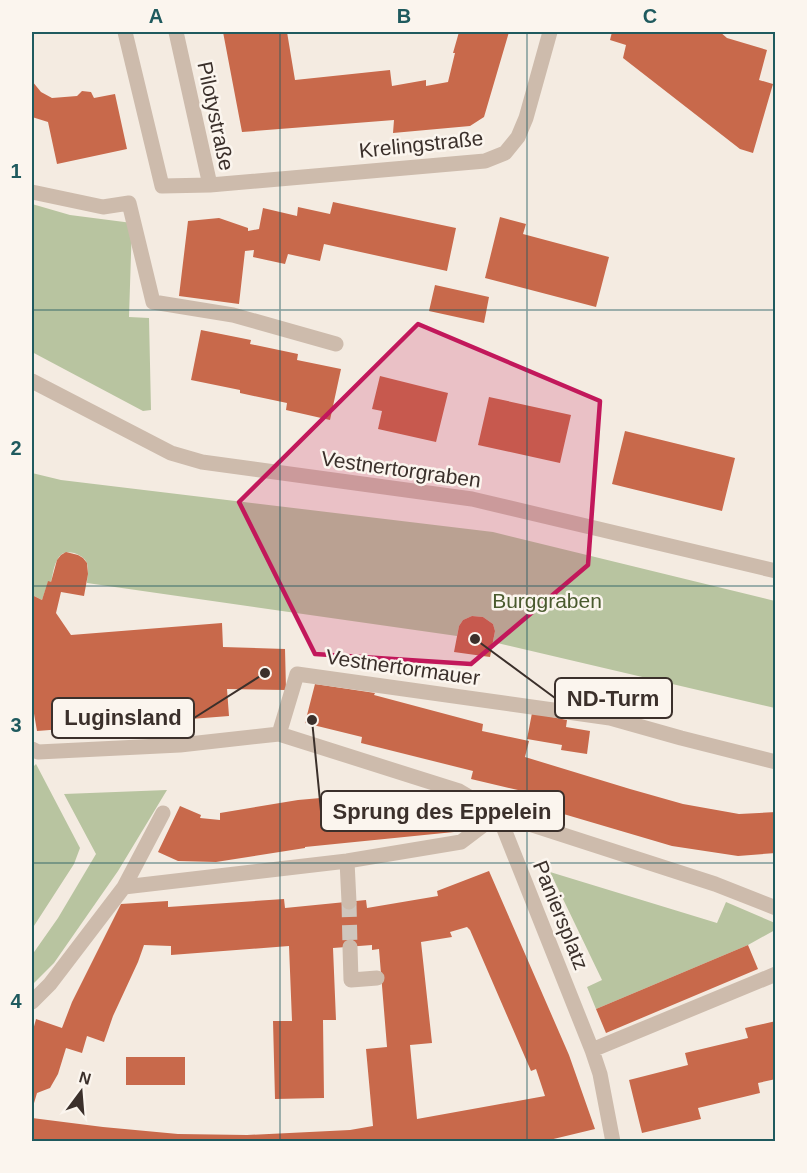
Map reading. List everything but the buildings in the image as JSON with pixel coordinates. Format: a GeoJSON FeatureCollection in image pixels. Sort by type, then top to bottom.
{"type":"FeatureCollection","features":[{"type":"Feature","properties":{"kind":"street","name":"Pilotystraße"},"geometry":{"type":"LineString","coordinates":[[125,32],[162,186],[210,185],[176,32]]}},
{"type":"Feature","properties":{"kind":"street","name":"Krelingstraße"},"geometry":{"type":"LineString","coordinates":[[210,185],[472,163],[485,161],[505,153],[518,137],[526,118],[550,32]]}},
{"type":"Feature","properties":{"kind":"street"},"geometry":{"type":"LineString","coordinates":[[32,192],[103,207],[129,203],[153,302],[233,315],[336,344]]}},
{"type":"Feature","properties":{"kind":"street","name":"Vestnertorgraben"},"geometry":{"type":"LineString","coordinates":[[32,381],[171,453],[202,462],[472,499],[776,571]]}},
{"type":"Feature","properties":{"kind":"street","name":"Vestnertormauer"},"geometry":{"type":"LineString","coordinates":[[279,734],[297,674],[610,718],[776,762]]}},
{"type":"Feature","properties":{"kind":"street"},"geometry":{"type":"LineString","coordinates":[[35,750],[180,745],[279,734],[459,791],[498,814],[461,842],[347,861],[124,888]]}},
{"type":"Feature","properties":{"kind":"street"},"geometry":{"type":"LineString","coordinates":[[32,1002],[50,984],[124,888],[163,813]]}},
{"type":"Feature","properties":{"kind":"street","name":"Paniersplatz"},"geometry":{"type":"LineString","coordinates":[[498,814],[716,884],[776,908]]}},
{"type":"Feature","properties":{"kind":"street","name":"Paniersplatz"},"geometry":{"type":"LineString","coordinates":[[498,814],[592,1050],[600,1074],[613,1142]]}},
{"type":"Feature","properties":{"kind":"street"},"geometry":{"type":"LineString","coordinates":[[347,861],[349,902]]}},
{"type":"Feature","properties":{"kind":"street"},"geometry":{"type":"LineString","coordinates":[[350,947],[351,980],[377,978]]}},
{"type":"Feature","properties":{"kind":"street"},"geometry":{"type":"LineString","coordinates":[[592,1050],[776,974]]}},
{"type":"Feature","properties":{"kind":"highlighted area"},"geometry":{"type":"Polygon","coordinates":[[[418,324],[600,401],[588,565],[471,664],[315,654],[239,502],[418,324]]]}},
{"type":"Feature","properties":{"kind":"green space"},"geometry":{"type":"Polygon","coordinates":[[[32,204],[70,215],[132,223],[129,317],[149,318],[151,410],[143,411],[32,352],[32,204]]]}},
{"type":"Feature","properties":{"kind":"green space","name":"Burggraben"},"geometry":{"type":"Polygon","coordinates":[[[32,473],[61,480],[493,532],[775,601],[775,708],[493,642],[495,631],[493,624],[483,617],[472,616],[463,620],[457,636],[87,583],[87,563],[80,555],[72,553],[62,554],[57,560],[51,582],[48,582],[42,600],[32,595],[32,473]]]}},
{"type":"Feature","properties":{"kind":"green space"},"geometry":{"type":"Polygon","coordinates":[[[36,764],[80,848],[74,864],[32,929],[32,768],[36,764]]]}},
{"type":"Feature","properties":{"kind":"green space"},"geometry":{"type":"Polygon","coordinates":[[[167,790],[118,871],[54,963],[32,985],[32,955],[58,918],[96,854],[64,794],[167,790]]]}},
{"type":"Feature","properties":{"kind":"green space"},"geometry":{"type":"Polygon","coordinates":[[[550,872],[717,923],[726,902],[775,923],[775,930],[748,945],[596,1009],[587,987],[602,980],[550,872]]]}},
{"type":"Feature","properties":{"kind":"tunnel"},"geometry":{"type":"LineString","coordinates":[[349,902],[350,947]]}},
{"type":"Feature","properties":{"kind":"place","name":"ND-Turm"},"geometry":{"type":"Point","coordinates":[475,639]}},
{"type":"Feature","properties":{"kind":"place","name":"Luginsland"},"geometry":{"type":"Point","coordinates":[265,673]}},
{"type":"Feature","properties":{"kind":"place","name":"Sprung des Eppelein"},"geometry":{"type":"Point","coordinates":[312,720]}}]}
